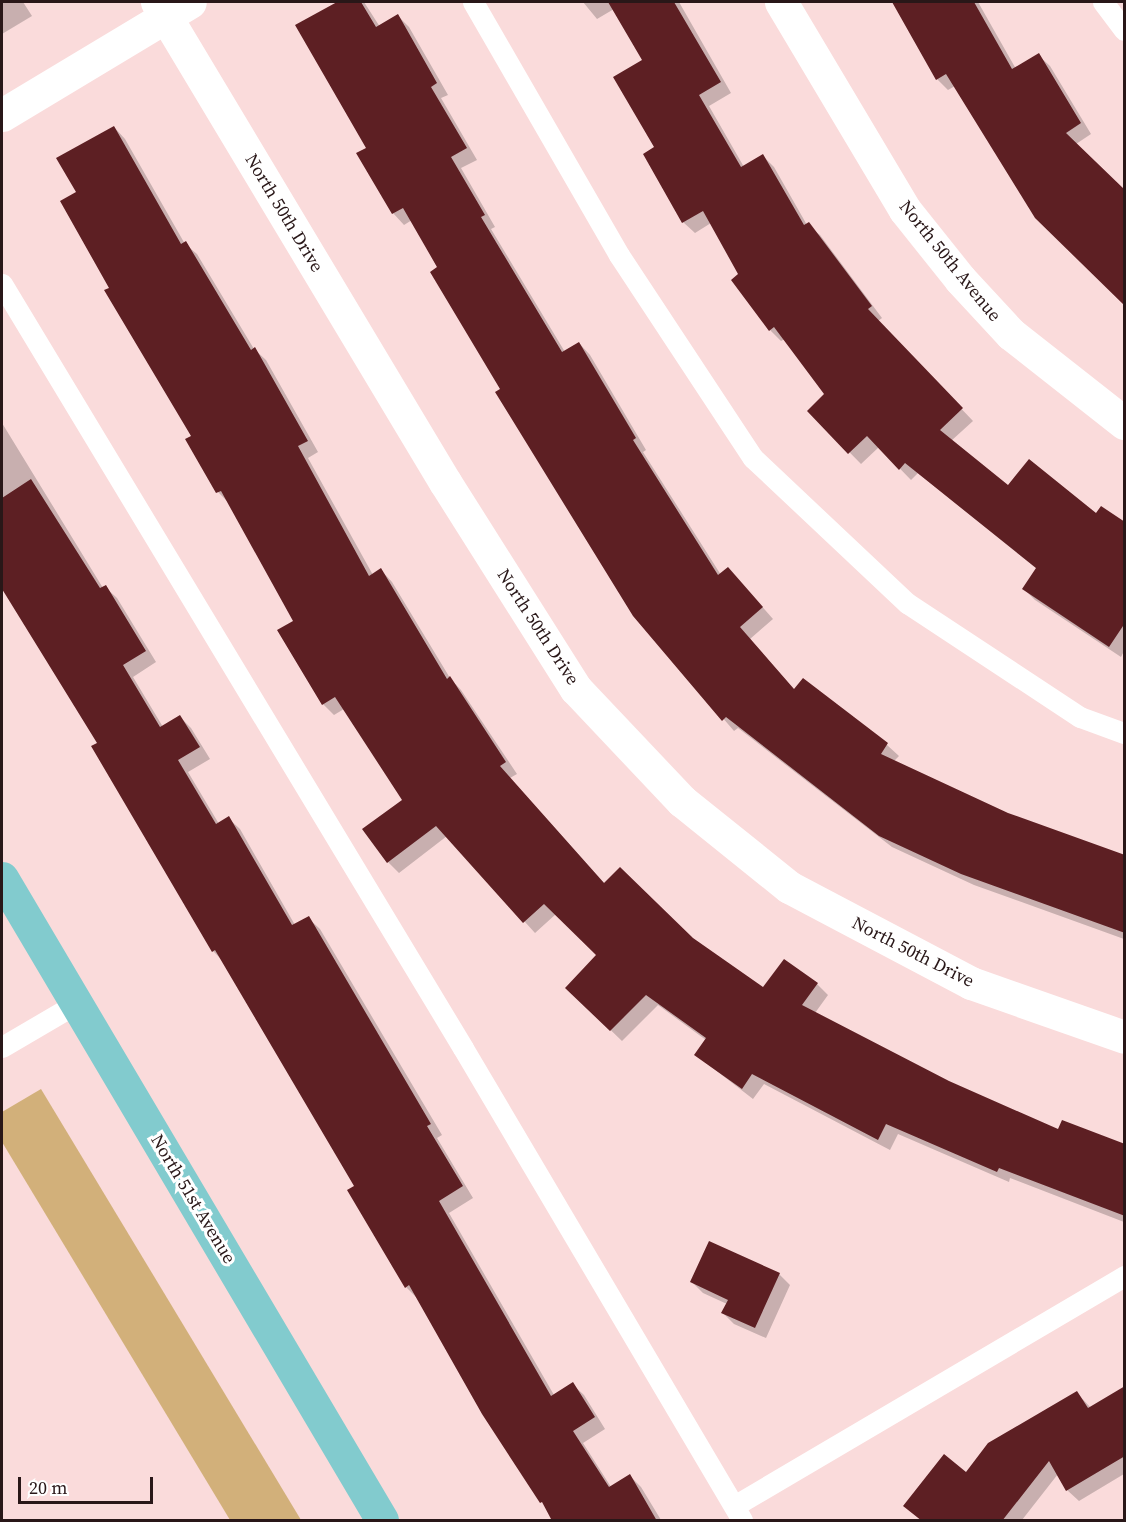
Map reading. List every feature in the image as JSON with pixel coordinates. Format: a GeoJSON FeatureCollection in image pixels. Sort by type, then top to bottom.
{"type":"FeatureCollection","features":[{"type":"Feature","properties":{"kind":"main road","name":"North 51st Avenue"},"geometry":{"type":"LineString","coordinates":[[2,878],[382,1521]]}},
{"type":"Feature","properties":{"kind":"street","name":"North 50th Avenue"},"geometry":{"type":"LineString","coordinates":[[781,2],[905,210],[960,279],[1011,334],[1125,423]]}},
{"type":"Feature","properties":{"kind":"street"},"geometry":{"type":"LineString","coordinates":[[2,115],[171,6]]}},
{"type":"Feature","properties":{"kind":"street","name":"North 50th Drive"},"geometry":{"type":"LineString","coordinates":[[171,6],[445,482],[584,697],[682,801],[789,887],[971,983],[1125,1037]]}},
{"type":"Feature","properties":{"kind":"lane"},"geometry":{"type":"LineString","coordinates":[[473,2],[619,255],[753,458],[907,603],[1080,717],[1125,733]]}},
{"type":"Feature","properties":{"kind":"lane"},"geometry":{"type":"LineString","coordinates":[[1103,2],[1125,30]]}},
{"type":"Feature","properties":{"kind":"lane"},"geometry":{"type":"LineString","coordinates":[[2,284],[469,1058],[738,1513],[1125,1276]]}},
{"type":"Feature","properties":{"kind":"lane"},"geometry":{"type":"LineString","coordinates":[[2,1047],[77,1003]]}},
{"type":"Feature","properties":{"kind":"shaded area"},"geometry":{"type":"Polygon","coordinates":[[[41,1089],[301,1520],[230,1520],[2,1142],[2,1112],[41,1089]]]}},
{"type":"Feature","properties":{"kind":"building"},"geometry":{"type":"Polygon","coordinates":[[[337,2],[361,2],[376,27],[398,14],[437,83],[431,87],[467,148],[451,157],[485,215],[481,217],[562,352],[579,342],[636,438],[633,440],[718,575],[728,567],[763,607],[740,627],[794,689],[803,678],[888,743],[881,754],[1008,813],[1125,855],[1125,933],[961,874],[879,836],[726,717],[722,721],[633,616],[495,392],[500,389],[430,272],[437,267],[403,208],[392,214],[356,153],[366,148],[295,25],[337,2]]]}},
{"type":"Feature","properties":{"kind":"building"},"geometry":{"type":"Polygon","coordinates":[[[608,2],[674,2],[721,82],[699,95],[741,167],[763,154],[804,225],[809,222],[872,306],[868,309],[963,408],[940,430],[1008,485],[1029,459],[1096,513],[1101,506],[1125,522],[1125,623],[1109,647],[1022,589],[1036,568],[905,463],[899,470],[867,436],[848,454],[807,411],[824,394],[774,327],[769,331],[731,280],[738,274],[703,211],[682,223],[643,154],[654,147],[613,77],[642,60],[608,2]]]}},
{"type":"Feature","properties":{"kind":"building"},"geometry":{"type":"Polygon","coordinates":[[[892,2],[974,2],[1012,69],[1039,53],[1081,123],[1066,133],[1125,190],[1125,306],[1035,218],[946,74],[936,80],[892,2]]]}},
{"type":"Feature","properties":{"kind":"building"},"geometry":{"type":"Polygon","coordinates":[[[114,126],[181,244],[186,241],[251,350],[255,347],[308,441],[298,446],[369,576],[381,568],[447,679],[450,676],[506,762],[500,766],[604,883],[620,867],[693,938],[763,987],[784,959],[818,983],[802,1005],[949,1081],[1058,1129],[1062,1120],[1125,1144],[1125,1216],[999,1168],[997,1172],[886,1124],[878,1140],[752,1074],[742,1089],[694,1055],[706,1038],[646,995],[610,1031],[565,988],[596,955],[544,904],[523,923],[436,826],[387,863],[362,829],[402,800],[335,697],[322,705],[277,630],[293,621],[221,491],[216,493],[185,439],[191,436],[104,290],[109,288],[60,201],[76,192],[56,158],[114,126]]]}},
{"type":"Feature","properties":{"kind":"building"},"geometry":{"type":"Polygon","coordinates":[[[31,479],[100,588],[106,585],[146,651],[123,665],[160,727],[180,715],[200,747],[178,760],[216,824],[229,816],[292,925],[309,916],[431,1124],[427,1126],[463,1186],[439,1201],[551,1396],[573,1382],[595,1417],[573,1431],[609,1487],[630,1474],[657,1521],[549,1521],[551,1519],[542,1502],[540,1503],[482,1414],[409,1285],[405,1288],[347,1190],[354,1186],[215,950],[212,952],[91,746],[97,743],[2,589],[2,498],[31,479]]]}},
{"type":"Feature","properties":{"kind":"building"},"geometry":{"type":"Polygon","coordinates":[[[709,1241],[780,1273],[755,1328],[721,1313],[728,1300],[690,1282],[709,1241]]]}},
{"type":"Feature","properties":{"kind":"building"},"geometry":{"type":"Polygon","coordinates":[[[1125,1386],[1125,1456],[1066,1491],[1049,1461],[1002,1521],[922,1521],[903,1506],[944,1454],[966,1472],[988,1443],[1077,1391],[1088,1408],[1125,1386]]]}}]}
